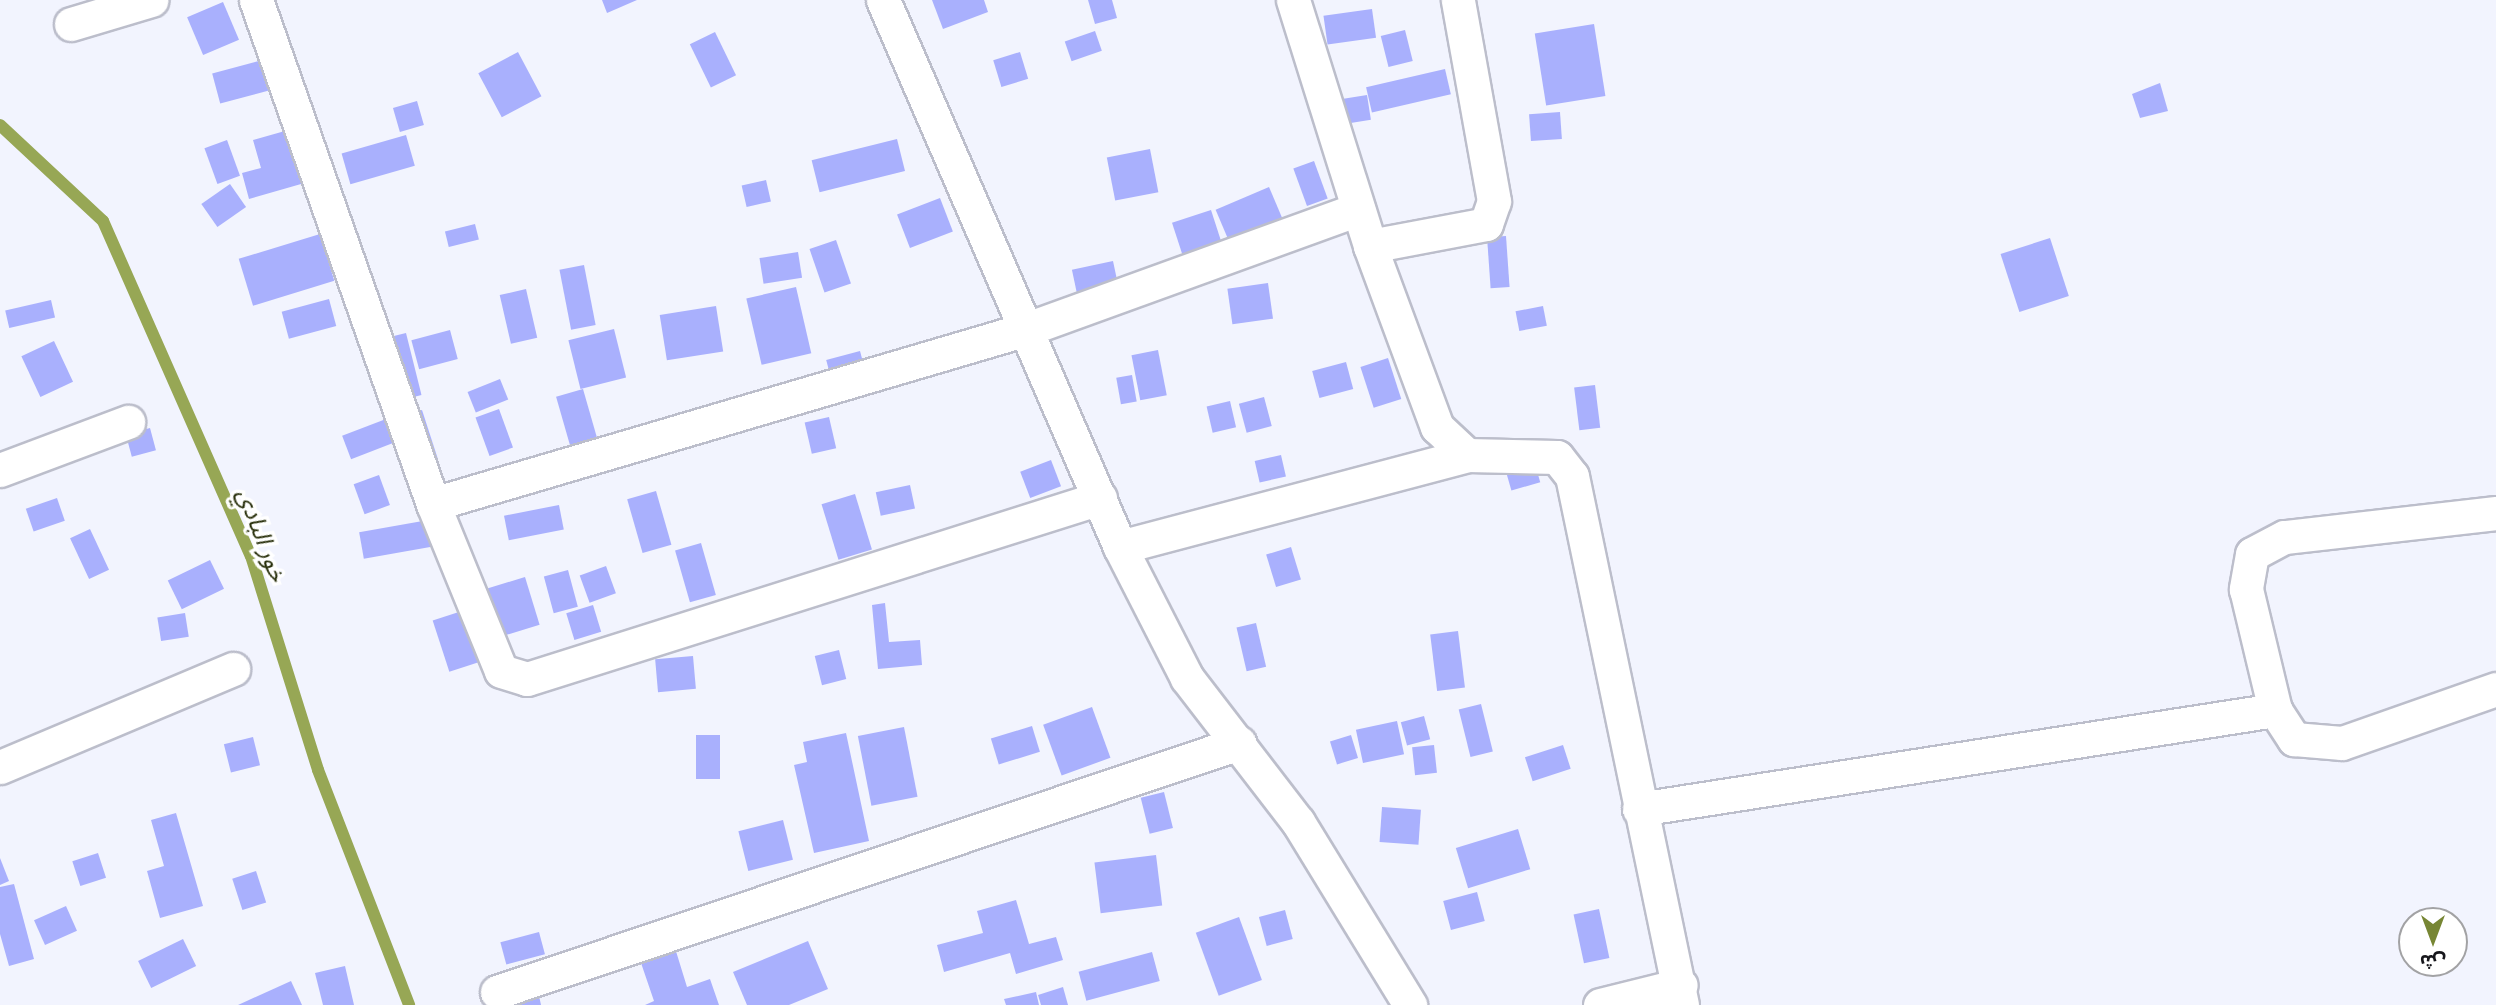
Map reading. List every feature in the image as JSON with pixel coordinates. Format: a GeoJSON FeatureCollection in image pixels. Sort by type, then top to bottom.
{"type":"FeatureCollection","features":[{"type":"Feature","properties":{"kind":"street"},"geometry":{"type":"LineString","coordinates":[[71,24],[151,0]]}},
{"type":"Feature","properties":{"kind":"street"},"geometry":{"type":"LineString","coordinates":[[256,0],[433,504],[490,652],[501,671],[527,679],[1100,498]]}},
{"type":"Feature","properties":{"kind":"street"},"geometry":{"type":"LineString","coordinates":[[883,0],[1120,547],[1187,678],[1298,822],[1410,1005]]}},
{"type":"Feature","properties":{"kind":"street"},"geometry":{"type":"LineString","coordinates":[[1293,0],[1370,246],[1437,427],[1467,456]]}},
{"type":"Feature","properties":{"kind":"street"},"geometry":{"type":"LineString","coordinates":[[1370,246],[1486,224],[1494,201],[1458,0]]}},
{"type":"Feature","properties":{"kind":"street"},"geometry":{"type":"LineString","coordinates":[[433,504],[1027,329],[1359,209]]}},
{"type":"Feature","properties":{"kind":"street"},"geometry":{"type":"LineString","coordinates":[[0,470],[128,422]]}},
{"type":"Feature","properties":{"kind":"street"},"geometry":{"type":"LineString","coordinates":[[1120,547],[1467,456],[1557,457],[1572,476],[1639,809],[1681,995],[1600,1005]]}},
{"type":"Feature","properties":{"kind":"street"},"geometry":{"type":"LineString","coordinates":[[2496,513],[2284,537],[2252,554],[2246,589],[2275,710],[2294,738],[2342,743],[2496,689]]}},
{"type":"Feature","properties":{"kind":"street"},"geometry":{"type":"LineString","coordinates":[[0,767],[233,669]]}},
{"type":"Feature","properties":{"kind":"street"},"geometry":{"type":"LineString","coordinates":[[1639,809],[2275,710]]}},
{"type":"Feature","properties":{"kind":"street"},"geometry":{"type":"LineString","coordinates":[[497,992],[1239,743]]}},
{"type":"Feature","properties":{"kind":"building"},"geometry":{"type":"Polygon","coordinates":[[[602,0],[637,0],[607,13],[602,0]]]}},
{"type":"Feature","properties":{"kind":"building"},"geometry":{"type":"Polygon","coordinates":[[[932,0],[984,0],[988,12],[943,29],[932,0]]]}},
{"type":"Feature","properties":{"kind":"building"},"geometry":{"type":"Polygon","coordinates":[[[1088,0],[1112,0],[1117,18],[1095,24],[1088,0]]]}},
{"type":"Feature","properties":{"kind":"building"},"geometry":{"type":"Polygon","coordinates":[[[223,2],[239,40],[203,55],[187,17],[223,2]]]}},
{"type":"Feature","properties":{"kind":"building"},"geometry":{"type":"Polygon","coordinates":[[[1372,9],[1376,38],[1328,45],[1323,16],[1372,9]]]}},
{"type":"Feature","properties":{"kind":"building"},"geometry":{"type":"Polygon","coordinates":[[[1594,24],[1605,96],[1546,105],[1535,33],[1594,24]]]}},
{"type":"Feature","properties":{"kind":"building"},"geometry":{"type":"Polygon","coordinates":[[[1405,30],[1413,61],[1388,67],[1381,36],[1405,30]]]}},
{"type":"Feature","properties":{"kind":"building"},"geometry":{"type":"Polygon","coordinates":[[[1095,31],[1102,51],[1072,61],[1065,41],[1095,31]]]}},
{"type":"Feature","properties":{"kind":"building"},"geometry":{"type":"Polygon","coordinates":[[[715,32],[736,75],[711,87],[690,44],[715,32]]]}},
{"type":"Feature","properties":{"kind":"building"},"geometry":{"type":"Polygon","coordinates":[[[518,52],[541,96],[502,117],[478,73],[518,52]]]}},
{"type":"Feature","properties":{"kind":"building"},"geometry":{"type":"Polygon","coordinates":[[[1020,52],[1028,79],[1001,87],[993,60],[1020,52]]]}},
{"type":"Feature","properties":{"kind":"building"},"geometry":{"type":"Polygon","coordinates":[[[274,57],[282,87],[220,104],[212,74],[274,57]]]}},
{"type":"Feature","properties":{"kind":"building"},"geometry":{"type":"Polygon","coordinates":[[[1445,69],[1451,94],[1372,113],[1366,87],[1445,69]]]}},
{"type":"Feature","properties":{"kind":"building"},"geometry":{"type":"Polygon","coordinates":[[[2160,83],[2168,111],[2140,118],[2132,94],[2160,83]]]}},
{"type":"Feature","properties":{"kind":"building"},"geometry":{"type":"Polygon","coordinates":[[[1367,95],[1371,120],[1341,124],[1337,100],[1367,95]]]}},
{"type":"Feature","properties":{"kind":"building"},"geometry":{"type":"Polygon","coordinates":[[[417,101],[424,125],[400,132],[393,108],[417,101]]]}},
{"type":"Feature","properties":{"kind":"building"},"geometry":{"type":"Polygon","coordinates":[[[1560,112],[1562,139],[1531,141],[1529,114],[1560,112]]]}},
{"type":"Feature","properties":{"kind":"building"},"geometry":{"type":"Polygon","coordinates":[[[299,127],[315,180],[249,199],[242,173],[261,168],[253,140],[299,127]]]}},
{"type":"Feature","properties":{"kind":"building"},"geometry":{"type":"Polygon","coordinates":[[[406,135],[415,166],[350,184],[342,153],[406,135]]]}},
{"type":"Feature","properties":{"kind":"building"},"geometry":{"type":"Polygon","coordinates":[[[897,139],[905,171],[820,192],[812,160],[897,139]]]}},
{"type":"Feature","properties":{"kind":"building"},"geometry":{"type":"Polygon","coordinates":[[[227,140],[240,176],[217,184],[204,148],[227,140]]]}},
{"type":"Feature","properties":{"kind":"building"},"geometry":{"type":"Polygon","coordinates":[[[1150,149],[1158,192],[1115,201],[1107,157],[1150,149]]]}},
{"type":"Feature","properties":{"kind":"building"},"geometry":{"type":"Polygon","coordinates":[[[1314,161],[1328,199],[1307,206],[1293,169],[1314,161]]]}},
{"type":"Feature","properties":{"kind":"building"},"geometry":{"type":"Polygon","coordinates":[[[766,180],[771,201],[747,207],[742,186],[766,180]]]}},
{"type":"Feature","properties":{"kind":"building"},"geometry":{"type":"Polygon","coordinates":[[[230,184],[246,207],[217,227],[201,204],[230,184]]]}},
{"type":"Feature","properties":{"kind":"building"},"geometry":{"type":"Polygon","coordinates":[[[1269,187],[1284,222],[1230,245],[1216,210],[1269,187]]]}},
{"type":"Feature","properties":{"kind":"building"},"geometry":{"type":"Polygon","coordinates":[[[940,198],[953,232],[910,248],[897,214],[940,198]]]}},
{"type":"Feature","properties":{"kind":"building"},"geometry":{"type":"Polygon","coordinates":[[[1211,210],[1223,246],[1184,259],[1172,223],[1211,210]]]}},
{"type":"Feature","properties":{"kind":"building"},"geometry":{"type":"Polygon","coordinates":[[[475,224],[479,240],[449,247],[445,231],[475,224]]]}},
{"type":"Feature","properties":{"kind":"building"},"geometry":{"type":"Polygon","coordinates":[[[320,234],[334,281],[253,306],[239,259],[320,234]]]}},
{"type":"Feature","properties":{"kind":"building"},"geometry":{"type":"Polygon","coordinates":[[[1506,236],[1510,287],[1491,288],[1487,237],[1506,236]]]}},
{"type":"Feature","properties":{"kind":"building"},"geometry":{"type":"Polygon","coordinates":[[[2050,238],[2069,296],[2019,312],[2001,254],[2050,238]]]}},
{"type":"Feature","properties":{"kind":"building"},"geometry":{"type":"Polygon","coordinates":[[[836,240],[851,283],[825,293],[810,249],[836,240]]]}},
{"type":"Feature","properties":{"kind":"building"},"geometry":{"type":"Polygon","coordinates":[[[798,252],[802,278],[764,284],[759,258],[798,252]]]}},
{"type":"Feature","properties":{"kind":"building"},"geometry":{"type":"Polygon","coordinates":[[[1113,261],[1118,285],[1077,294],[1072,270],[1113,261]]]}},
{"type":"Feature","properties":{"kind":"building"},"geometry":{"type":"Polygon","coordinates":[[[584,265],[596,325],[571,330],[559,270],[584,265]]]}},
{"type":"Feature","properties":{"kind":"building"},"geometry":{"type":"Polygon","coordinates":[[[1268,283],[1273,319],[1232,324],[1227,289],[1268,283]]]}},
{"type":"Feature","properties":{"kind":"building"},"geometry":{"type":"Polygon","coordinates":[[[796,287],[811,353],[762,365],[746,298],[796,287]]]}},
{"type":"Feature","properties":{"kind":"building"},"geometry":{"type":"Polygon","coordinates":[[[526,289],[537,338],[511,344],[500,295],[526,289]]]}},
{"type":"Feature","properties":{"kind":"building"},"geometry":{"type":"Polygon","coordinates":[[[329,299],[336,326],[289,339],[282,312],[329,299]]]}},
{"type":"Feature","properties":{"kind":"building"},"geometry":{"type":"Polygon","coordinates":[[[51,300],[55,318],[9,328],[5,311],[51,300]]]}},
{"type":"Feature","properties":{"kind":"building"},"geometry":{"type":"Polygon","coordinates":[[[716,306],[723,351],[667,360],[660,315],[716,306]]]}},
{"type":"Feature","properties":{"kind":"building"},"geometry":{"type":"Polygon","coordinates":[[[1543,306],[1547,326],[1519,331],[1516,311],[1543,306]]]}},
{"type":"Feature","properties":{"kind":"building"},"geometry":{"type":"Polygon","coordinates":[[[614,329],[626,378],[580,389],[568,340],[614,329]]]}},
{"type":"Feature","properties":{"kind":"building"},"geometry":{"type":"Polygon","coordinates":[[[450,330],[458,359],[419,369],[411,340],[450,330]]]}},
{"type":"Feature","properties":{"kind":"building"},"geometry":{"type":"Polygon","coordinates":[[[406,333],[421,395],[399,401],[384,339],[406,333]]]}},
{"type":"Feature","properties":{"kind":"building"},"geometry":{"type":"Polygon","coordinates":[[[54,341],[73,382],[40,397],[21,356],[54,341]]]}},
{"type":"Feature","properties":{"kind":"building"},"geometry":{"type":"Polygon","coordinates":[[[1158,350],[1167,395],[1140,400],[1131,355],[1158,350]]]}},
{"type":"Feature","properties":{"kind":"building"},"geometry":{"type":"Polygon","coordinates":[[[860,351],[865,370],[831,379],[826,360],[860,351]]]}},
{"type":"Feature","properties":{"kind":"building"},"geometry":{"type":"Polygon","coordinates":[[[1388,358],[1401,399],[1374,408],[1360,367],[1388,358]]]}},
{"type":"Feature","properties":{"kind":"building"},"geometry":{"type":"Polygon","coordinates":[[[1346,362],[1353,389],[1319,398],[1312,371],[1346,362]]]}},
{"type":"Feature","properties":{"kind":"building"},"geometry":{"type":"Polygon","coordinates":[[[1132,375],[1137,402],[1121,404],[1116,378],[1132,375]]]}},
{"type":"Feature","properties":{"kind":"building"},"geometry":{"type":"Polygon","coordinates":[[[500,379],[508,399],[476,413],[468,392],[500,379]]]}},
{"type":"Feature","properties":{"kind":"building"},"geometry":{"type":"Polygon","coordinates":[[[1595,385],[1600,428],[1579,430],[1574,388],[1595,385]]]}},
{"type":"Feature","properties":{"kind":"building"},"geometry":{"type":"Polygon","coordinates":[[[583,389],[599,444],[572,452],[556,397],[583,389]]]}},
{"type":"Feature","properties":{"kind":"building"},"geometry":{"type":"Polygon","coordinates":[[[1264,397],[1272,426],[1247,433],[1239,404],[1264,397]]]}},
{"type":"Feature","properties":{"kind":"building"},"geometry":{"type":"Polygon","coordinates":[[[1230,401],[1236,427],[1213,433],[1207,406],[1230,401]]]}},
{"type":"Feature","properties":{"kind":"building"},"geometry":{"type":"Polygon","coordinates":[[[499,409],[513,448],[490,456],[476,418],[499,409]]]}},
{"type":"Feature","properties":{"kind":"building"},"geometry":{"type":"Polygon","coordinates":[[[422,410],[438,459],[418,466],[402,416],[422,410]]]}},
{"type":"Feature","properties":{"kind":"building"},"geometry":{"type":"Polygon","coordinates":[[[829,417],[836,448],[812,454],[805,423],[829,417]]]}},
{"type":"Feature","properties":{"kind":"building"},"geometry":{"type":"Polygon","coordinates":[[[386,419],[395,442],[351,459],[342,436],[386,419]]]}},
{"type":"Feature","properties":{"kind":"building"},"geometry":{"type":"Polygon","coordinates":[[[150,428],[156,450],[132,457],[126,434],[150,428]]]}},
{"type":"Feature","properties":{"kind":"building"},"geometry":{"type":"Polygon","coordinates":[[[1281,455],[1286,476],[1260,483],[1255,461],[1281,455]]]}},
{"type":"Feature","properties":{"kind":"building"},"geometry":{"type":"Polygon","coordinates":[[[1051,460],[1061,486],[1030,498],[1020,472],[1051,460]]]}},
{"type":"Feature","properties":{"kind":"building"},"geometry":{"type":"Polygon","coordinates":[[[1535,464],[1540,482],[1511,491],[1506,472],[1535,464]]]}},
{"type":"Feature","properties":{"kind":"building"},"geometry":{"type":"Polygon","coordinates":[[[379,475],[390,505],[365,514],[354,484],[379,475]]]}},
{"type":"Feature","properties":{"kind":"building"},"geometry":{"type":"Polygon","coordinates":[[[910,485],[915,508],[881,516],[876,492],[910,485]]]}},
{"type":"Feature","properties":{"kind":"building"},"geometry":{"type":"Polygon","coordinates":[[[656,491],[671,545],[643,553],[627,499],[656,491]]]}},
{"type":"Feature","properties":{"kind":"building"},"geometry":{"type":"Polygon","coordinates":[[[855,494],[872,549],[838,560],[822,504],[855,494]]]}},
{"type":"Feature","properties":{"kind":"building"},"geometry":{"type":"Polygon","coordinates":[[[57,498],[65,521],[34,531],[26,509],[57,498]]]}},
{"type":"Feature","properties":{"kind":"building"},"geometry":{"type":"Polygon","coordinates":[[[559,505],[564,530],[509,540],[504,516],[559,505]]]}},
{"type":"Feature","properties":{"kind":"building"},"geometry":{"type":"Polygon","coordinates":[[[434,519],[439,546],[364,559],[359,532],[434,519]]]}},
{"type":"Feature","properties":{"kind":"building"},"geometry":{"type":"Polygon","coordinates":[[[90,529],[109,570],[89,579],[70,538],[90,529]]]}},
{"type":"Feature","properties":{"kind":"building"},"geometry":{"type":"Polygon","coordinates":[[[701,543],[716,595],[690,602],[675,550],[701,543]]]}},
{"type":"Feature","properties":{"kind":"building"},"geometry":{"type":"Polygon","coordinates":[[[1291,547],[1301,580],[1276,587],[1266,555],[1291,547]]]}},
{"type":"Feature","properties":{"kind":"building"},"geometry":{"type":"Polygon","coordinates":[[[210,560],[224,589],[182,609],[168,581],[210,560]]]}},
{"type":"Feature","properties":{"kind":"building"},"geometry":{"type":"Polygon","coordinates":[[[606,566],[616,593],[590,603],[580,576],[606,566]]]}},
{"type":"Feature","properties":{"kind":"building"},"geometry":{"type":"Polygon","coordinates":[[[568,570],[578,607],[554,613],[544,576],[568,570]]]}},
{"type":"Feature","properties":{"kind":"building"},"geometry":{"type":"Polygon","coordinates":[[[525,577],[540,625],[494,639],[479,591],[525,577]]]}},
{"type":"Feature","properties":{"kind":"building"},"geometry":{"type":"Polygon","coordinates":[[[885,603],[889,642],[920,640],[922,665],[878,669],[872,605],[885,603]]]}},
{"type":"Feature","properties":{"kind":"building"},"geometry":{"type":"Polygon","coordinates":[[[593,605],[601,632],[574,640],[566,613],[593,605]]]}},
{"type":"Feature","properties":{"kind":"building"},"geometry":{"type":"Polygon","coordinates":[[[465,610],[482,661],[449,672],[433,621],[465,610]]]}},
{"type":"Feature","properties":{"kind":"building"},"geometry":{"type":"Polygon","coordinates":[[[185,613],[189,637],[161,641],[157,617],[185,613]]]}},
{"type":"Feature","properties":{"kind":"building"},"geometry":{"type":"Polygon","coordinates":[[[1256,623],[1266,667],[1247,671],[1237,627],[1256,623]]]}},
{"type":"Feature","properties":{"kind":"building"},"geometry":{"type":"Polygon","coordinates":[[[1458,631],[1465,688],[1437,691],[1430,634],[1458,631]]]}},
{"type":"Feature","properties":{"kind":"building"},"geometry":{"type":"Polygon","coordinates":[[[839,650],[846,679],[822,685],[815,656],[839,650]]]}},
{"type":"Feature","properties":{"kind":"building"},"geometry":{"type":"Polygon","coordinates":[[[693,656],[696,689],[658,692],[655,659],[693,656]]]}},
{"type":"Feature","properties":{"kind":"building"},"geometry":{"type":"Polygon","coordinates":[[[1481,704],[1493,752],[1471,757],[1459,710],[1481,704]]]}},
{"type":"Feature","properties":{"kind":"building"},"geometry":{"type":"Polygon","coordinates":[[[1092,707],[1110,758],[1062,776],[1043,725],[1092,707]]]}},
{"type":"Feature","properties":{"kind":"building"},"geometry":{"type":"Polygon","coordinates":[[[1424,716],[1430,739],[1407,745],[1401,722],[1424,716]]]}},
{"type":"Feature","properties":{"kind":"building"},"geometry":{"type":"Polygon","coordinates":[[[1397,721],[1404,754],[1363,763],[1356,730],[1397,721]]]}},
{"type":"Feature","properties":{"kind":"building"},"geometry":{"type":"Polygon","coordinates":[[[1032,726],[1040,752],[999,764],[991,739],[1032,726]]]}},
{"type":"Feature","properties":{"kind":"building"},"geometry":{"type":"Polygon","coordinates":[[[904,727],[918,797],[871,806],[858,736],[904,727]]]}},
{"type":"Feature","properties":{"kind":"building"},"geometry":{"type":"Polygon","coordinates":[[[846,733],[869,841],[814,853],[794,765],[807,762],[803,742],[846,733]]]}},
{"type":"Feature","properties":{"kind":"building"},"geometry":{"type":"Polygon","coordinates":[[[696,735],[720,735],[720,779],[696,779],[696,735]]]}},
{"type":"Feature","properties":{"kind":"building"},"geometry":{"type":"Polygon","coordinates":[[[1351,735],[1358,758],[1337,764],[1330,741],[1351,735]]]}},
{"type":"Feature","properties":{"kind":"building"},"geometry":{"type":"Polygon","coordinates":[[[253,737],[260,765],[231,772],[224,744],[253,737]]]}},
{"type":"Feature","properties":{"kind":"building"},"geometry":{"type":"Polygon","coordinates":[[[1434,745],[1437,773],[1415,775],[1412,747],[1434,745]]]}},
{"type":"Feature","properties":{"kind":"building"},"geometry":{"type":"Polygon","coordinates":[[[1563,745],[1571,769],[1533,781],[1525,757],[1563,745]]]}},
{"type":"Feature","properties":{"kind":"building"},"geometry":{"type":"Polygon","coordinates":[[[1164,792],[1173,828],[1150,834],[1141,798],[1164,792]]]}},
{"type":"Feature","properties":{"kind":"building"},"geometry":{"type":"Polygon","coordinates":[[[1382,807],[1421,810],[1418,845],[1380,842],[1382,807]]]}},
{"type":"Feature","properties":{"kind":"building"},"geometry":{"type":"Polygon","coordinates":[[[176,813],[203,906],[160,918],[147,871],[164,866],[151,820],[176,813]]]}},
{"type":"Feature","properties":{"kind":"building"},"geometry":{"type":"Polygon","coordinates":[[[783,820],[793,860],[748,871],[738,831],[783,820]]]}},
{"type":"Feature","properties":{"kind":"building"},"geometry":{"type":"Polygon","coordinates":[[[1518,829],[1530,869],[1468,888],[1456,848],[1518,829]]]}},
{"type":"Feature","properties":{"kind":"building"},"geometry":{"type":"Polygon","coordinates":[[[98,853],[106,878],[80,886],[72,861],[98,853]]]}},
{"type":"Feature","properties":{"kind":"building"},"geometry":{"type":"Polygon","coordinates":[[[1156,855],[1162,906],[1101,913],[1094,863],[1156,855]]]}},
{"type":"Feature","properties":{"kind":"building"},"geometry":{"type":"Polygon","coordinates":[[[0,858],[9,881],[0,885],[0,858]]]}},
{"type":"Feature","properties":{"kind":"building"},"geometry":{"type":"Polygon","coordinates":[[[256,871],[266,902],[242,910],[232,879],[256,871]]]}},
{"type":"Feature","properties":{"kind":"building"},"geometry":{"type":"Polygon","coordinates":[[[14,884],[34,959],[9,966],[0,934],[0,887],[14,884]]]}},
{"type":"Feature","properties":{"kind":"building"},"geometry":{"type":"Polygon","coordinates":[[[1477,892],[1485,921],[1451,930],[1443,901],[1477,892]]]}},
{"type":"Feature","properties":{"kind":"building"},"geometry":{"type":"Polygon","coordinates":[[[1016,900],[1029,944],[1056,937],[1063,960],[1016,974],[1010,953],[944,972],[937,945],[983,933],[977,911],[1016,900]]]}},
{"type":"Feature","properties":{"kind":"building"},"geometry":{"type":"Polygon","coordinates":[[[66,906],[77,931],[45,945],[34,920],[66,906]]]}},
{"type":"Feature","properties":{"kind":"building"},"geometry":{"type":"Polygon","coordinates":[[[1599,909],[1609,958],[1584,963],[1574,914],[1599,909]]]}},
{"type":"Feature","properties":{"kind":"building"},"geometry":{"type":"Polygon","coordinates":[[[1285,910],[1293,939],[1267,946],[1259,917],[1285,910]]]}},
{"type":"Feature","properties":{"kind":"building"},"geometry":{"type":"Polygon","coordinates":[[[1239,917],[1262,980],[1219,996],[1196,933],[1239,917]]]}},
{"type":"Feature","properties":{"kind":"building"},"geometry":{"type":"Polygon","coordinates":[[[539,932],[545,954],[506,965],[500,942],[539,932]]]}},
{"type":"Feature","properties":{"kind":"building"},"geometry":{"type":"Polygon","coordinates":[[[183,939],[196,966],[151,988],[138,961],[183,939]]]}},
{"type":"Feature","properties":{"kind":"building"},"geometry":{"type":"Polygon","coordinates":[[[808,941],[828,989],[789,1005],[747,1005],[733,972],[808,941]]]}},
{"type":"Feature","properties":{"kind":"building"},"geometry":{"type":"Polygon","coordinates":[[[675,948],[687,987],[710,979],[719,1005],[645,1005],[654,1001],[640,960],[675,948]]]}},
{"type":"Feature","properties":{"kind":"building"},"geometry":{"type":"Polygon","coordinates":[[[1152,952],[1160,981],[1086,1001],[1079,972],[1152,952]]]}},
{"type":"Feature","properties":{"kind":"building"},"geometry":{"type":"Polygon","coordinates":[[[345,966],[354,1005],[323,1005],[315,973],[345,966]]]}},
{"type":"Feature","properties":{"kind":"building"},"geometry":{"type":"Polygon","coordinates":[[[291,981],[302,1005],[238,1005],[291,981]]]}},
{"type":"Feature","properties":{"kind":"building"},"geometry":{"type":"Polygon","coordinates":[[[1063,987],[1068,1005],[1041,1005],[1038,995],[1063,987]]]}},
{"type":"Feature","properties":{"kind":"building"},"geometry":{"type":"Polygon","coordinates":[[[538,991],[541,1005],[510,1005],[538,991]]]}},
{"type":"Feature","properties":{"kind":"building"},"geometry":{"type":"Polygon","coordinates":[[[1036,992],[1039,1005],[1006,1005],[1004,999],[1036,992]]]}},
{"type":"Feature","properties":{"kind":"waterway","name":"خور البادي"},"geometry":{"type":"LineString","coordinates":[[0,125],[103,221],[251,556],[318,770],[409,1005]]}}]}
